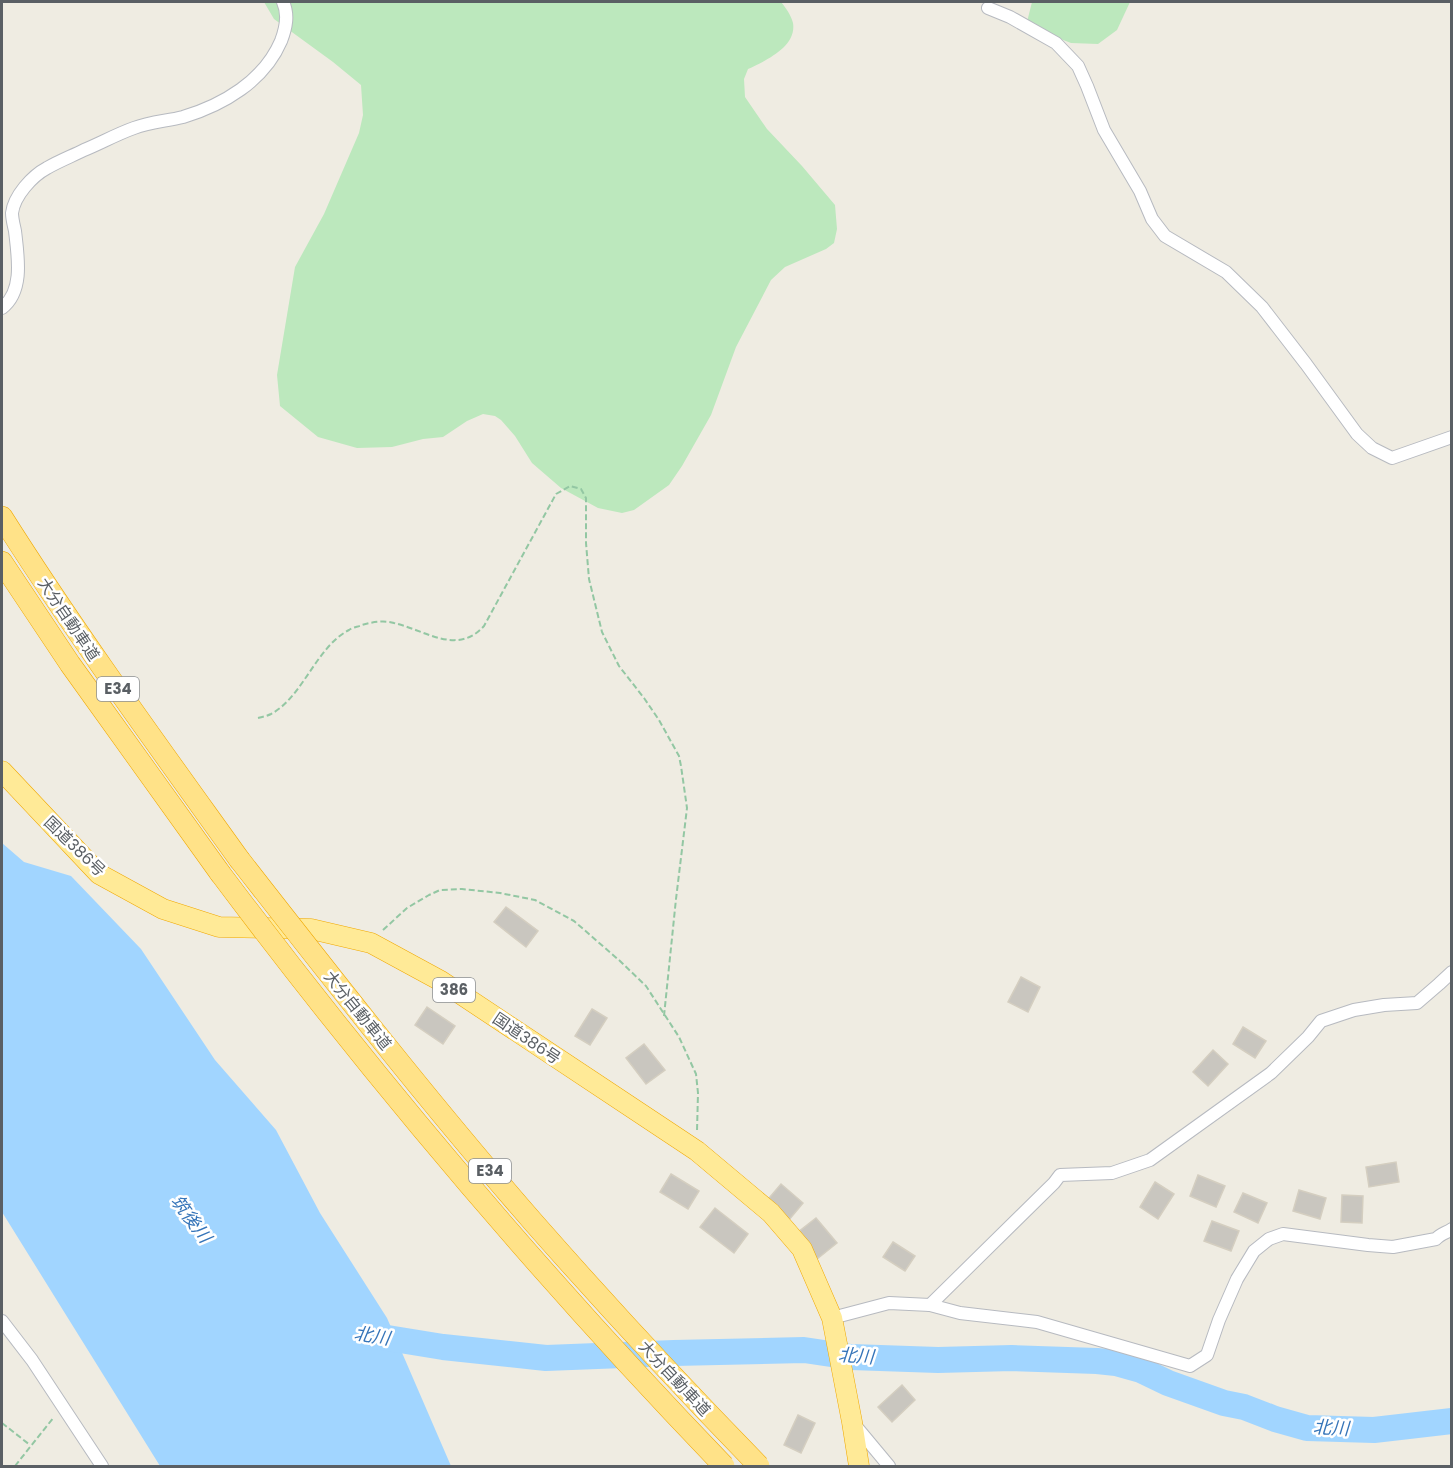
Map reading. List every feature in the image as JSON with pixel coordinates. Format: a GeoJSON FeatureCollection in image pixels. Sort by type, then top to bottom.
{"type":"FeatureCollection","features":[{"type":"Feature","properties":{"kind":"highway","name":"大分自動車道"},"geometry":{"type":"LineString","coordinates":[[2,517],[162,753],[239,859],[371,1027],[533,1222],[628,1329],[759,1467]]}},
{"type":"Feature","properties":{"kind":"highway","name":"大分自動車道"},"geometry":{"type":"LineString","coordinates":[[2,562],[70,664],[289,965],[456,1170],[549,1277],[724,1467]]}},
{"type":"Feature","properties":{"kind":"highway","name":"国道386号"},"geometry":{"type":"LineString","coordinates":[[2,771],[99,874],[164,909],[219,927],[310,929],[371,943],[441,981],[697,1151],[771,1213],[802,1249],[833,1324],[859,1467]]}},
{"type":"Feature","properties":{"kind":"street"},"geometry":{"type":"LineString","coordinates":[[2,308],[8,303],[16,288],[18,260],[12,214],[27,183],[45,169],[136,127],[183,117],[218,104],[248,84],[276,51],[286,28],[286,9],[283,2]]}},
{"type":"Feature","properties":{"kind":"street"},"geometry":{"type":"LineString","coordinates":[[988,8],[1010,17],[1056,43],[1078,66],[1104,130],[1140,192],[1152,219],[1165,236],[1226,272],[1262,307],[1357,434],[1372,448],[1392,458],[1452,437]]}},
{"type":"Feature","properties":{"kind":"street"},"geometry":{"type":"LineString","coordinates":[[930,1305],[1060,1175],[1112,1173],[1150,1160],[1271,1073],[1321,1022],[1354,1010],[1374,1006],[1417,1003],[1452,972]]}},
{"type":"Feature","properties":{"kind":"street"},"geometry":{"type":"LineString","coordinates":[[833,1324],[889,1303],[930,1305],[960,1313],[1037,1322],[1190,1365],[1207,1355],[1219,1320],[1238,1279],[1254,1251],[1269,1239],[1283,1234],[1393,1246],[1436,1239],[1452,1229]]}},
{"type":"Feature","properties":{"kind":"street"},"geometry":{"type":"LineString","coordinates":[[2,1321],[32,1360],[102,1467]]}},
{"type":"Feature","properties":{"kind":"street"},"geometry":{"type":"LineString","coordinates":[[852,1422],[889,1467]]}},
{"type":"Feature","properties":{"kind":"path"},"geometry":{"type":"LineString","coordinates":[[258,718],[270,715],[285,704],[331,644],[349,629],[372,622],[393,622],[454,641],[477,634],[484,626],[556,494],[570,486],[581,489],[586,498],[589,579],[602,632],[619,666],[659,720],[679,756],[681,766],[687,808],[664,1016]]}},
{"type":"Feature","properties":{"kind":"path"},"geometry":{"type":"LineString","coordinates":[[371,943],[407,909],[440,890],[500,892],[535,900],[574,921],[646,986],[679,1037],[696,1074],[697,1151]]}},
{"type":"Feature","properties":{"kind":"path"},"geometry":{"type":"LineString","coordinates":[[15,1467],[30,1445],[63,1406]]}},
{"type":"Feature","properties":{"kind":"path"},"geometry":{"type":"LineString","coordinates":[[2,1423],[30,1445]]}},
{"type":"Feature","properties":{"kind":"green space"},"geometry":{"type":"Polygon","coordinates":[[[264,2],[781,2],[791,17],[793,32],[785,46],[778,52],[748,69],[744,79],[745,97],[767,129],[835,205],[837,229],[834,243],[826,249],[785,267],[771,280],[736,347],[711,415],[669,485],[634,510],[622,513],[598,508],[561,488],[532,463],[515,436],[495,416],[483,414],[467,421],[443,437],[423,439],[392,447],[357,448],[318,437],[280,406],[277,375],[295,267],[324,214],[359,133],[363,115],[361,85],[274,19],[264,2]]]}},
{"type":"Feature","properties":{"kind":"green space"},"geometry":{"type":"Polygon","coordinates":[[[1032,2],[1130,2],[1117,30],[1098,44],[1071,43],[1040,31],[1027,22],[1032,2]]]}},
{"type":"Feature","properties":{"kind":"water","name":"筑後川"},"geometry":{"type":"Polygon","coordinates":[[[2,843],[24,862],[71,876],[141,949],[215,1060],[276,1130],[320,1213],[387,1318],[451,1466],[160,1466],[2,1212],[2,843]]]}},
{"type":"Feature","properties":{"kind":"building"},"geometry":{"type":"Polygon","coordinates":[[[506,907],[538,931],[526,947],[494,922],[506,907]]]}},
{"type":"Feature","properties":{"kind":"building"},"geometry":{"type":"Polygon","coordinates":[[[1021,977],[1040,987],[1028,1012],[1008,1002],[1021,977]]]}},
{"type":"Feature","properties":{"kind":"building"},"geometry":{"type":"Polygon","coordinates":[[[427,1007],[455,1026],[443,1044],[415,1025],[427,1007]]]}},
{"type":"Feature","properties":{"kind":"building"},"geometry":{"type":"Polygon","coordinates":[[[592,1009],[607,1018],[590,1045],[575,1036],[592,1009]]]}},
{"type":"Feature","properties":{"kind":"building"},"geometry":{"type":"Polygon","coordinates":[[[1243,1027],[1266,1041],[1255,1058],[1233,1044],[1243,1027]]]}},
{"type":"Feature","properties":{"kind":"building"},"geometry":{"type":"Polygon","coordinates":[[[644,1044],[665,1070],[646,1084],[626,1058],[644,1044]]]}},
{"type":"Feature","properties":{"kind":"building"},"geometry":{"type":"Polygon","coordinates":[[[1213,1050],[1228,1064],[1208,1086],[1193,1072],[1213,1050]]]}},
{"type":"Feature","properties":{"kind":"building"},"geometry":{"type":"Polygon","coordinates":[[[1396,1162],[1399,1182],[1369,1187],[1366,1167],[1396,1162]]]}},
{"type":"Feature","properties":{"kind":"building"},"geometry":{"type":"Polygon","coordinates":[[[671,1174],[699,1191],[688,1209],[660,1192],[671,1174]]]}},
{"type":"Feature","properties":{"kind":"building"},"geometry":{"type":"Polygon","coordinates":[[[1198,1175],[1225,1186],[1216,1207],[1190,1196],[1198,1175]]]}},
{"type":"Feature","properties":{"kind":"building"},"geometry":{"type":"Polygon","coordinates":[[[1155,1182],[1174,1194],[1158,1219],[1140,1207],[1155,1182]]]}},
{"type":"Feature","properties":{"kind":"building"},"geometry":{"type":"Polygon","coordinates":[[[781,1184],[803,1203],[788,1221],[765,1203],[781,1184]]]}},
{"type":"Feature","properties":{"kind":"building"},"geometry":{"type":"Polygon","coordinates":[[[1299,1190],[1326,1198],[1320,1219],[1293,1211],[1299,1190]]]}},
{"type":"Feature","properties":{"kind":"building"},"geometry":{"type":"Polygon","coordinates":[[[1243,1193],[1267,1203],[1258,1223],[1234,1212],[1243,1193]]]}},
{"type":"Feature","properties":{"kind":"building"},"geometry":{"type":"Polygon","coordinates":[[[1342,1195],[1363,1196],[1362,1223],[1341,1222],[1342,1195]]]}},
{"type":"Feature","properties":{"kind":"building"},"geometry":{"type":"Polygon","coordinates":[[[715,1208],[748,1234],[734,1253],[700,1227],[715,1208]]]}},
{"type":"Feature","properties":{"kind":"building"},"geometry":{"type":"Polygon","coordinates":[[[816,1218],[837,1243],[817,1259],[797,1233],[816,1218]]]}},
{"type":"Feature","properties":{"kind":"building"},"geometry":{"type":"Polygon","coordinates":[[[1212,1221],[1239,1231],[1231,1251],[1204,1241],[1212,1221]]]}},
{"type":"Feature","properties":{"kind":"building"},"geometry":{"type":"Polygon","coordinates":[[[893,1242],[915,1256],[905,1271],[883,1257],[893,1242]]]}},
{"type":"Feature","properties":{"kind":"building"},"geometry":{"type":"Polygon","coordinates":[[[902,1385],[915,1400],[892,1422],[878,1407],[902,1385]]]}},
{"type":"Feature","properties":{"kind":"building"},"geometry":{"type":"Polygon","coordinates":[[[798,1415],[815,1423],[801,1453],[784,1445],[798,1415]]]}},
{"type":"Feature","properties":{"kind":"waterway","name":"北川"},"geometry":{"type":"LineString","coordinates":[[363,1334],[443,1347],[546,1358],[804,1350],[851,1357],[1097,1361],[1116,1363],[1141,1370],[1168,1383],[1224,1403],[1244,1407],[1307,1428],[1374,1430],[1452,1421]]}}]}
